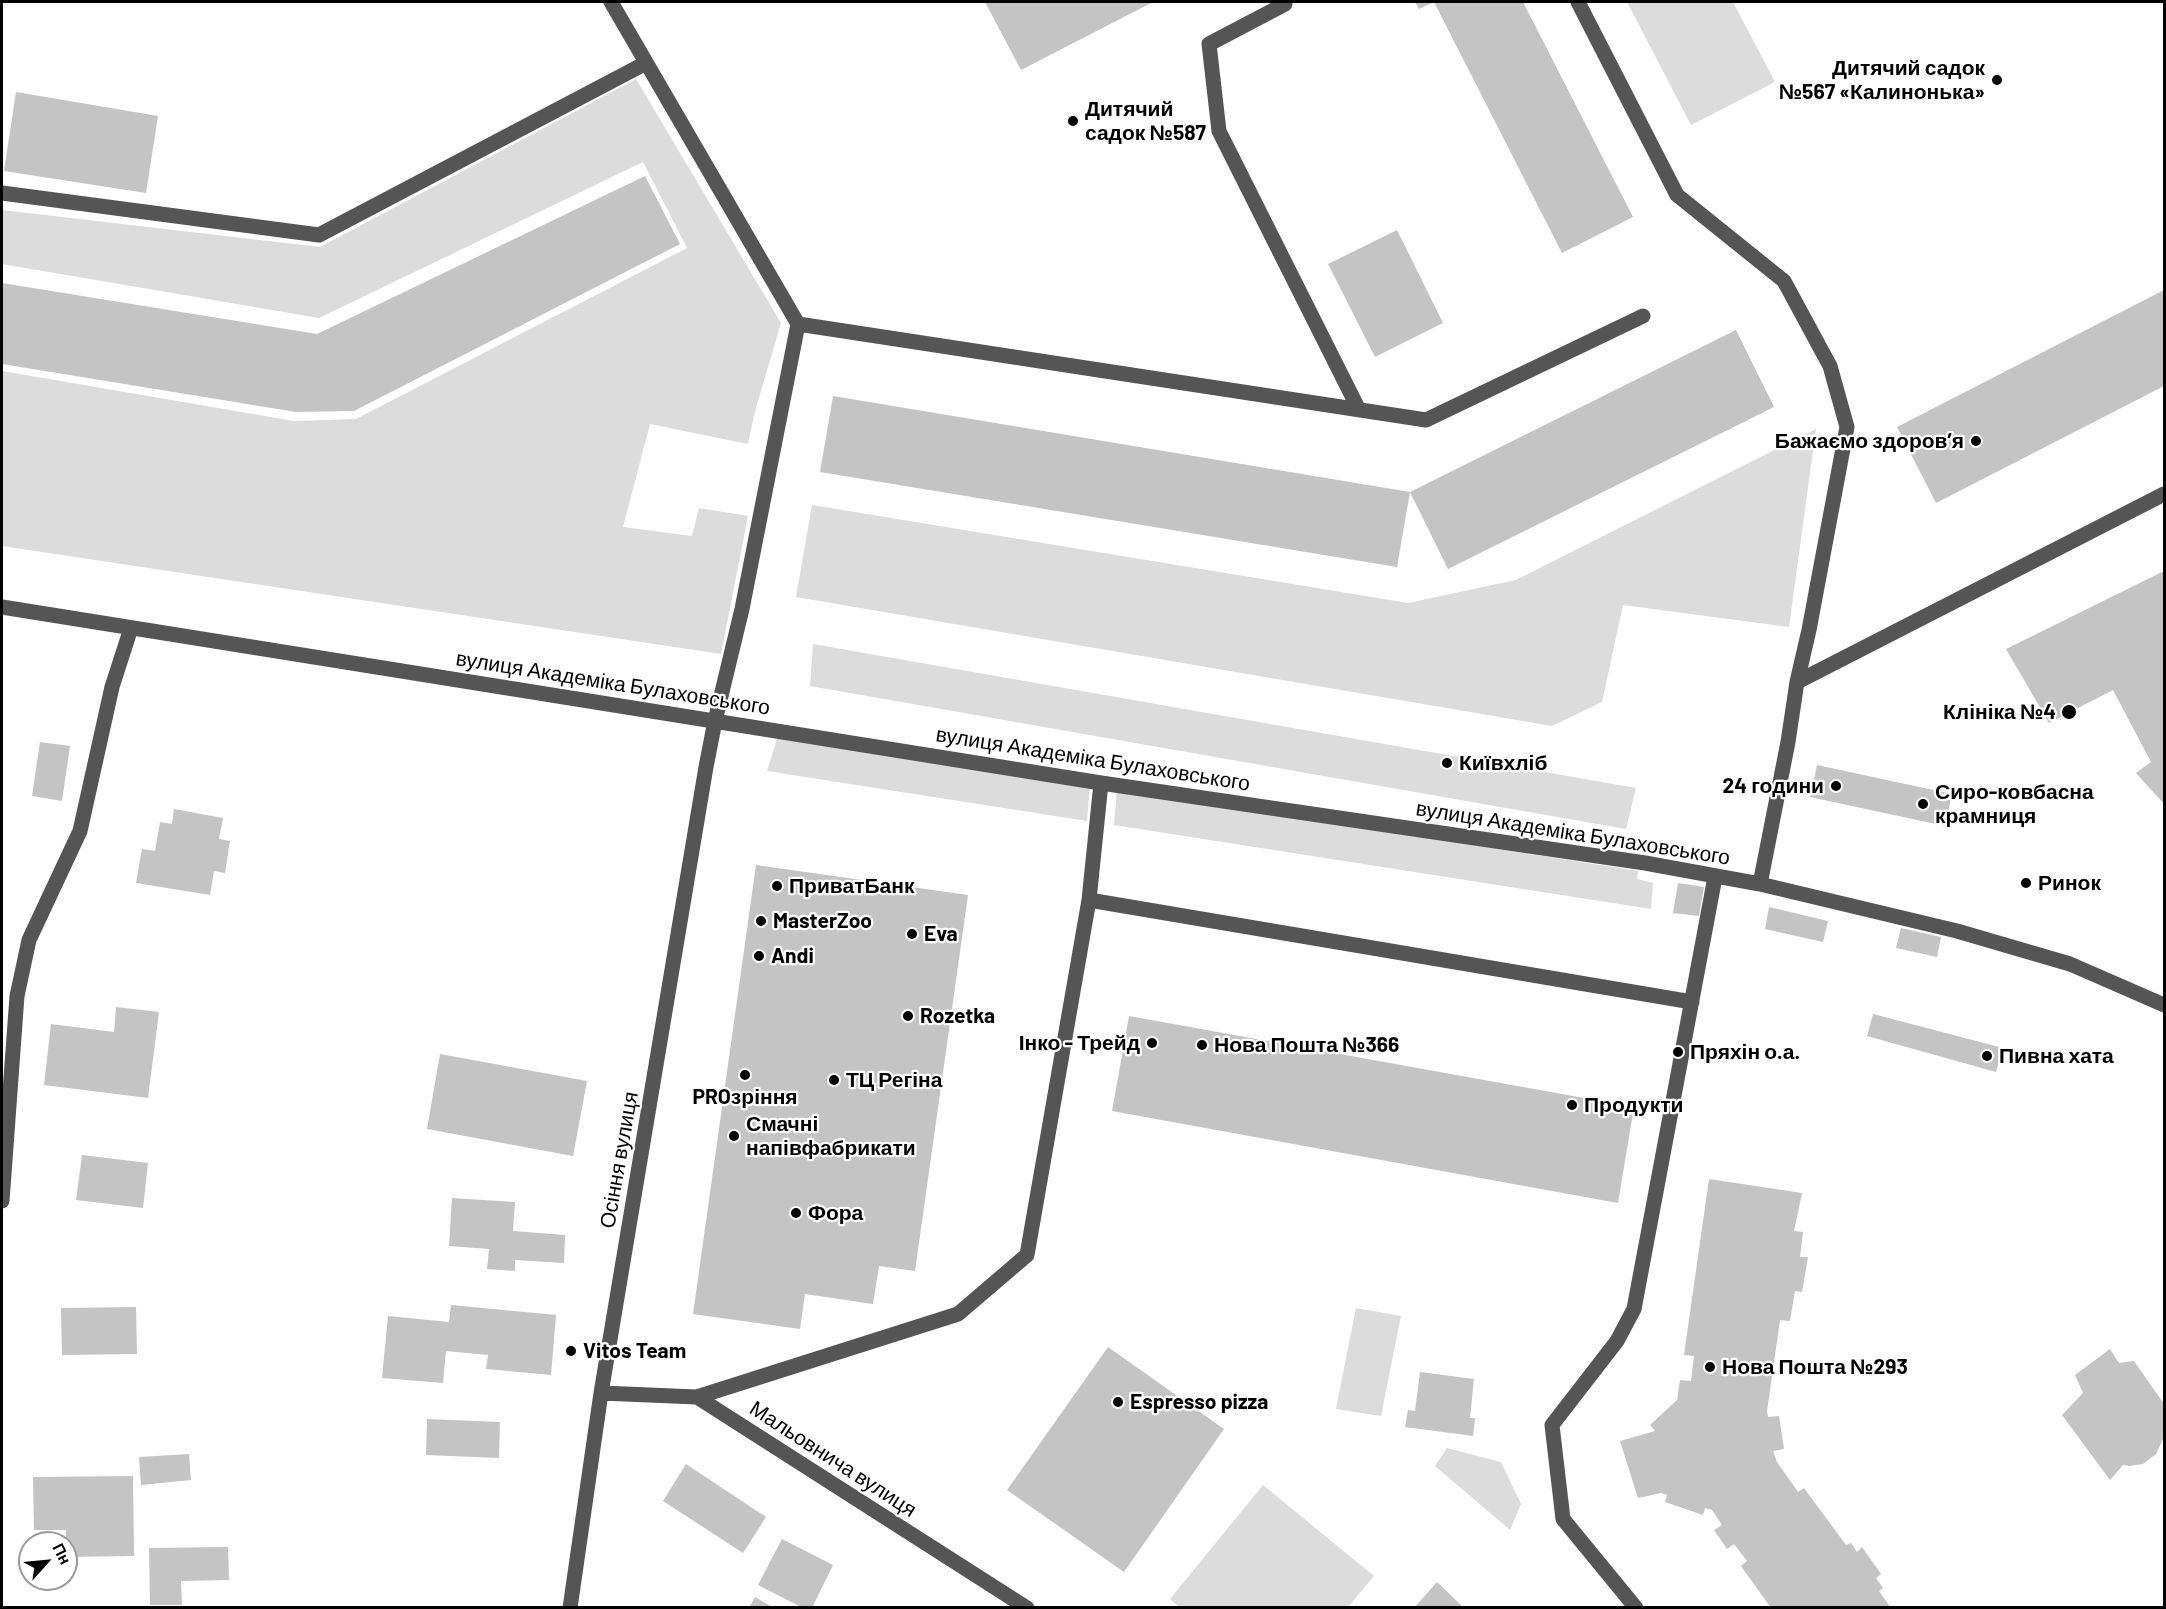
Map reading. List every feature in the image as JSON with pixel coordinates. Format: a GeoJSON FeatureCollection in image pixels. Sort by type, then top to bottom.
{"type":"FeatureCollection","features":[{"type":"Feature","properties":{"kind":"street"},"geometry":{"type":"LineString","coordinates":[[611,2],[798,324],[1426,420],[1643,316]]}},
{"type":"Feature","properties":{"kind":"street"},"geometry":{"type":"LineString","coordinates":[[1284,2],[1285,4],[1209,44],[1219,131],[1358,408]]}},
{"type":"Feature","properties":{"kind":"street"},"geometry":{"type":"LineString","coordinates":[[1578,2],[1677,195],[1784,281],[1830,366],[1847,427],[1760,884]]}},
{"type":"Feature","properties":{"kind":"street"},"geometry":{"type":"LineString","coordinates":[[2,193],[318,236],[646,63]]}},
{"type":"Feature","properties":{"kind":"street","name":"Осіння вулиця"},"geometry":{"type":"LineString","coordinates":[[570,1608],[601,1394],[715,721],[742,609],[798,324]]}},
{"type":"Feature","properties":{"kind":"street"},"geometry":{"type":"LineString","coordinates":[[1797,682],[2164,494]]}},
{"type":"Feature","properties":{"kind":"street","name":"вулиця Академіка Булаховського"},"geometry":{"type":"LineString","coordinates":[[2,607],[1101,783],[1645,863],[1760,884],[1957,931],[2070,964],[2164,1005]]}},
{"type":"Feature","properties":{"kind":"street"},"geometry":{"type":"LineString","coordinates":[[2,1201],[16,996],[26,951],[80,831],[112,687],[131,628]]}},
{"type":"Feature","properties":{"kind":"street"},"geometry":{"type":"LineString","coordinates":[[601,1394],[697,1397],[958,1314],[1026,1255],[1089,900],[1101,783]]}},
{"type":"Feature","properties":{"kind":"street"},"geometry":{"type":"LineString","coordinates":[[1636,1608],[1563,1519],[1552,1425],[1617,1341],[1634,1308],[1715,877]]}},
{"type":"Feature","properties":{"kind":"street"},"geometry":{"type":"LineString","coordinates":[[1089,900],[1692,1002]]}},
{"type":"Feature","properties":{"kind":"street","name":"Мальовнича вулиця"},"geometry":{"type":"LineString","coordinates":[[697,1397],[1027,1608]]}},
{"type":"Feature","properties":{"kind":"shaded area"},"geometry":{"type":"Polygon","coordinates":[[[1627,2],[1733,2],[1775,82],[1691,125],[1627,2]]]}},
{"type":"Feature","properties":{"kind":"shaded area"},"geometry":{"type":"Polygon","coordinates":[[[636,79],[781,323],[755,411],[748,444],[650,424],[623,527],[692,536],[699,508],[748,516],[721,654],[2,546],[2,371],[294,421],[356,419],[687,248],[643,162],[319,318],[2,264],[2,210],[320,247],[636,79]]]}},
{"type":"Feature","properties":{"kind":"shaded area"},"geometry":{"type":"Polygon","coordinates":[[[1816,429],[1789,627],[1623,605],[1602,702],[1552,726],[796,597],[812,505],[1408,603],[1516,580],[1816,429]]]}},
{"type":"Feature","properties":{"kind":"shaded area"},"geometry":{"type":"Polygon","coordinates":[[[813,644],[1636,788],[1626,829],[810,686],[813,644]]]}},
{"type":"Feature","properties":{"kind":"shaded area"},"geometry":{"type":"Polygon","coordinates":[[[778,736],[1090,785],[1087,821],[767,771],[778,736]]]}},
{"type":"Feature","properties":{"kind":"shaded area"},"geometry":{"type":"Polygon","coordinates":[[[1117,789],[1638,871],[1637,879],[1653,883],[1651,909],[1114,825],[1117,789]]]}},
{"type":"Feature","properties":{"kind":"shaded area"},"geometry":{"type":"Polygon","coordinates":[[[1356,1308],[1401,1316],[1381,1416],[1336,1409],[1356,1308]]]}},
{"type":"Feature","properties":{"kind":"shaded area"},"geometry":{"type":"Polygon","coordinates":[[[1447,1448],[1501,1462],[1521,1504],[1510,1530],[1435,1466],[1447,1448]]]}},
{"type":"Feature","properties":{"kind":"shaded area"},"geometry":{"type":"Polygon","coordinates":[[[1263,1485],[1374,1576],[1348,1607],[1180,1608],[1170,1599],[1263,1485]]]}},
{"type":"Feature","properties":{"kind":"building"},"geometry":{"type":"Polygon","coordinates":[[[985,2],[1153,2],[1021,70],[985,2]]]}},
{"type":"Feature","properties":{"kind":"building"},"geometry":{"type":"Polygon","coordinates":[[[1415,2],[1434,2],[1419,9],[1415,2]]]}},
{"type":"Feature","properties":{"kind":"building"},"geometry":{"type":"Polygon","coordinates":[[[1434,2],[1523,2],[1633,217],[1562,253],[1434,2]]]}},
{"type":"Feature","properties":{"kind":"building"},"geometry":{"type":"Polygon","coordinates":[[[16,92],[158,116],[146,193],[4,171],[16,92]]]}},
{"type":"Feature","properties":{"kind":"building"},"geometry":{"type":"Polygon","coordinates":[[[645,176],[680,244],[354,411],[296,412],[2,364],[2,283],[317,334],[645,176]]]}},
{"type":"Feature","properties":{"kind":"building"},"geometry":{"type":"Polygon","coordinates":[[[1397,230],[1443,323],[1375,357],[1328,264],[1397,230]]]}},
{"type":"Feature","properties":{"kind":"building"},"geometry":{"type":"Polygon","coordinates":[[[2164,290],[2164,386],[1936,503],[1897,427],[2164,290]]]}},
{"type":"Feature","properties":{"kind":"building"},"geometry":{"type":"Polygon","coordinates":[[[1736,330],[1774,407],[1448,569],[1410,492],[1736,330]]]}},
{"type":"Feature","properties":{"kind":"building"},"geometry":{"type":"Polygon","coordinates":[[[833,396],[1410,492],[1397,567],[820,472],[833,396]]]}},
{"type":"Feature","properties":{"kind":"building"},"geometry":{"type":"Polygon","coordinates":[[[2164,571],[2164,804],[2136,773],[2151,762],[2113,690],[2049,723],[2006,649],[2164,571]]]}},
{"type":"Feature","properties":{"kind":"building"},"geometry":{"type":"Polygon","coordinates":[[[40,742],[70,746],[62,801],[32,796],[40,742]]]}},
{"type":"Feature","properties":{"kind":"building"},"geometry":{"type":"Polygon","coordinates":[[[1817,765],[1952,794],[1945,826],[1810,797],[1817,765]]]}},
{"type":"Feature","properties":{"kind":"building"},"geometry":{"type":"Polygon","coordinates":[[[174,809],[223,818],[219,839],[230,841],[225,873],[214,871],[210,895],[136,883],[142,849],[155,851],[160,822],[172,824],[174,809]]]}},
{"type":"Feature","properties":{"kind":"building","name":"ТЦ Регіна"},"geometry":{"type":"Polygon","coordinates":[[[756,865],[968,895],[915,1271],[879,1266],[873,1304],[805,1294],[800,1329],[693,1314],[756,865]]]}},
{"type":"Feature","properties":{"kind":"building"},"geometry":{"type":"Polygon","coordinates":[[[1678,883],[1704,887],[1699,916],[1673,913],[1678,883]]]}},
{"type":"Feature","properties":{"kind":"building"},"geometry":{"type":"Polygon","coordinates":[[[1769,907],[1828,921],[1823,942],[1765,929],[1769,907]]]}},
{"type":"Feature","properties":{"kind":"building"},"geometry":{"type":"Polygon","coordinates":[[[1901,928],[1941,937],[1937,957],[1896,948],[1901,928]]]}},
{"type":"Feature","properties":{"kind":"building"},"geometry":{"type":"Polygon","coordinates":[[[116,1007],[159,1012],[148,1098],[44,1085],[51,1024],[114,1032],[116,1007]]]}},
{"type":"Feature","properties":{"kind":"building"},"geometry":{"type":"Polygon","coordinates":[[[1873,1014],[2003,1048],[1996,1072],[1867,1036],[1873,1014]]]}},
{"type":"Feature","properties":{"kind":"building"},"geometry":{"type":"Polygon","coordinates":[[[1129,1016],[1634,1107],[1618,1203],[1112,1111],[1129,1016]]]}},
{"type":"Feature","properties":{"kind":"building"},"geometry":{"type":"Polygon","coordinates":[[[440,1054],[587,1081],[573,1156],[427,1129],[440,1054]]]}},
{"type":"Feature","properties":{"kind":"building"},"geometry":{"type":"Polygon","coordinates":[[[82,1155],[148,1163],[143,1208],[76,1200],[82,1155]]]}},
{"type":"Feature","properties":{"kind":"building"},"geometry":{"type":"Polygon","coordinates":[[[1709,1179],[1802,1193],[1794,1231],[1803,1232],[1800,1257],[1808,1257],[1802,1292],[1795,1291],[1790,1321],[1780,1320],[1767,1411],[1768,1417],[1779,1416],[1784,1449],[1773,1451],[1777,1462],[1798,1492],[1804,1488],[1846,1545],[1851,1543],[1857,1552],[1862,1547],[1881,1574],[1876,1578],[1883,1588],[1879,1591],[1891,1608],[1771,1608],[1741,1566],[1747,1561],[1734,1544],[1727,1549],[1714,1530],[1722,1525],[1712,1510],[1705,1508],[1703,1515],[1665,1502],[1667,1495],[1661,1493],[1638,1498],[1620,1441],[1655,1431],[1650,1425],[1677,1400],[1680,1380],[1691,1381],[1694,1356],[1684,1355],[1709,1179]]]}},
{"type":"Feature","properties":{"kind":"building"},"geometry":{"type":"Polygon","coordinates":[[[452,1198],[515,1202],[513,1231],[565,1235],[564,1263],[515,1260],[515,1271],[487,1269],[489,1249],[449,1246],[452,1198]]]}},
{"type":"Feature","properties":{"kind":"building"},"geometry":{"type":"Polygon","coordinates":[[[451,1305],[556,1315],[551,1375],[486,1369],[488,1355],[446,1351],[443,1383],[382,1378],[388,1316],[449,1322],[451,1305]]]}},
{"type":"Feature","properties":{"kind":"building"},"geometry":{"type":"Polygon","coordinates":[[[136,1307],[137,1354],[62,1355],[61,1308],[136,1307]]]}},
{"type":"Feature","properties":{"kind":"building"},"geometry":{"type":"Polygon","coordinates":[[[1108,1347],[1224,1429],[1124,1572],[1007,1490],[1108,1347]]]}},
{"type":"Feature","properties":{"kind":"building"},"geometry":{"type":"Polygon","coordinates":[[[2110,1349],[2119,1363],[2134,1361],[2164,1404],[2164,1437],[2156,1454],[2143,1464],[2123,1465],[2110,1480],[2062,1415],[2083,1393],[2075,1375],[2110,1349]]]}},
{"type":"Feature","properties":{"kind":"building"},"geometry":{"type":"Polygon","coordinates":[[[1420,1372],[1474,1379],[1470,1418],[1475,1418],[1473,1436],[1405,1427],[1408,1410],[1415,1411],[1420,1372]]]}},
{"type":"Feature","properties":{"kind":"building"},"geometry":{"type":"Polygon","coordinates":[[[427,1419],[500,1422],[499,1458],[426,1455],[427,1419]]]}},
{"type":"Feature","properties":{"kind":"building"},"geometry":{"type":"Polygon","coordinates":[[[189,1454],[191,1480],[141,1485],[139,1457],[189,1454]]]}},
{"type":"Feature","properties":{"kind":"building"},"geometry":{"type":"Polygon","coordinates":[[[686,1464],[766,1517],[743,1553],[663,1501],[686,1464]]]}},
{"type":"Feature","properties":{"kind":"building"},"geometry":{"type":"Polygon","coordinates":[[[133,1476],[134,1556],[78,1557],[78,1531],[34,1530],[33,1477],[133,1476]]]}},
{"type":"Feature","properties":{"kind":"building"},"geometry":{"type":"Polygon","coordinates":[[[782,1539],[833,1565],[812,1608],[803,1608],[758,1585],[782,1539]]]}},
{"type":"Feature","properties":{"kind":"building"},"geometry":{"type":"Polygon","coordinates":[[[228,1547],[229,1580],[181,1581],[182,1605],[150,1605],[149,1548],[228,1547]]]}},
{"type":"Feature","properties":{"kind":"building"},"geometry":{"type":"Polygon","coordinates":[[[1437,1582],[1464,1608],[1414,1608],[1437,1582]]]}},
{"type":"Feature","properties":{"kind":"building"},"geometry":{"type":"Polygon","coordinates":[[[755,1597],[774,1608],[749,1608],[755,1597]]]}},
{"type":"Feature","properties":{"kind":"place","name":"Дитячий садок №567 «Калинонька»"},"geometry":{"type":"Point","coordinates":[1997,80]}},
{"type":"Feature","properties":{"kind":"place","name":"Дитячий садок №587"},"geometry":{"type":"Point","coordinates":[1073,121]}},
{"type":"Feature","properties":{"kind":"place","name":"Бажаємо здоровʼя"},"geometry":{"type":"Point","coordinates":[1976,441]}},
{"type":"Feature","properties":{"kind":"place","name":"Клініка №4"},"geometry":{"type":"Point","coordinates":[2069,712]}},
{"type":"Feature","properties":{"kind":"place","name":"Київхліб"},"geometry":{"type":"Point","coordinates":[1447,763]}},
{"type":"Feature","properties":{"kind":"place","name":"24 години"},"geometry":{"type":"Point","coordinates":[1836,786]}},
{"type":"Feature","properties":{"kind":"place","name":"Сиро-ковбасна крамниця"},"geometry":{"type":"Point","coordinates":[1923,804]}},
{"type":"Feature","properties":{"kind":"place","name":"Ринок"},"geometry":{"type":"Point","coordinates":[2026,883]}},
{"type":"Feature","properties":{"kind":"place","name":"ПриватБанк"},"geometry":{"type":"Point","coordinates":[777,886]}},
{"type":"Feature","properties":{"kind":"place","name":"MasterZoo"},"geometry":{"type":"Point","coordinates":[761,921]}},
{"type":"Feature","properties":{"kind":"place","name":"Eva"},"geometry":{"type":"Point","coordinates":[912,934]}},
{"type":"Feature","properties":{"kind":"place","name":"Andi"},"geometry":{"type":"Point","coordinates":[759,956]}},
{"type":"Feature","properties":{"kind":"place","name":"Rozetka"},"geometry":{"type":"Point","coordinates":[908,1016]}},
{"type":"Feature","properties":{"kind":"place","name":"Інко - Трейд"},"geometry":{"type":"Point","coordinates":[1152,1043]}},
{"type":"Feature","properties":{"kind":"place","name":"Нова Пошта №366"},"geometry":{"type":"Point","coordinates":[1202,1045]}},
{"type":"Feature","properties":{"kind":"place","name":"Пряхін о.а."},"geometry":{"type":"Point","coordinates":[1678,1052]}},
{"type":"Feature","properties":{"kind":"place","name":"Пивна хата"},"geometry":{"type":"Point","coordinates":[1987,1056]}},
{"type":"Feature","properties":{"kind":"place","name":"PROзріння"},"geometry":{"type":"Point","coordinates":[745,1075]}},
{"type":"Feature","properties":{"kind":"place","name":"ТЦ Регіна"},"geometry":{"type":"Point","coordinates":[834,1080]}},
{"type":"Feature","properties":{"kind":"place","name":"Продукти"},"geometry":{"type":"Point","coordinates":[1572,1105]}},
{"type":"Feature","properties":{"kind":"place","name":"Смачні напівфабрикати"},"geometry":{"type":"Point","coordinates":[734,1136]}},
{"type":"Feature","properties":{"kind":"place","name":"Фора"},"geometry":{"type":"Point","coordinates":[796,1213]}},
{"type":"Feature","properties":{"kind":"place","name":"Vitos Team"},"geometry":{"type":"Point","coordinates":[571,1351]}},
{"type":"Feature","properties":{"kind":"place","name":"Нова Пошта №293"},"geometry":{"type":"Point","coordinates":[1710,1367]}},
{"type":"Feature","properties":{"kind":"place","name":"Espresso pizza"},"geometry":{"type":"Point","coordinates":[1118,1402]}}]}
